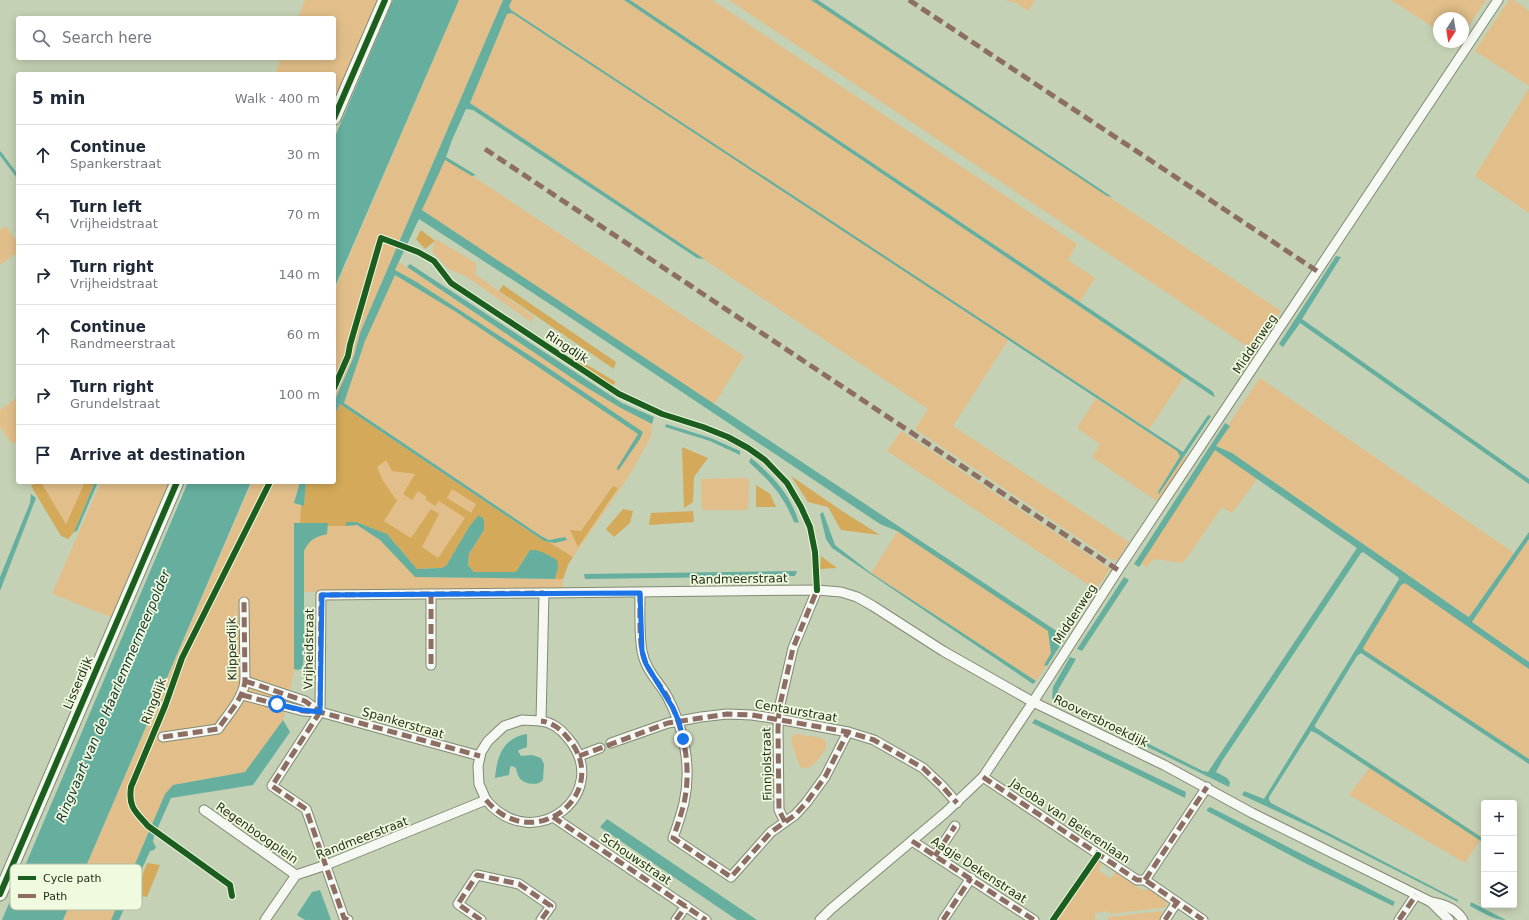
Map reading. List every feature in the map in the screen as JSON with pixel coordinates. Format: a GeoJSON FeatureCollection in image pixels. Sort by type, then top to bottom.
{"type":"FeatureCollection","features":[{"type":"Feature","properties":{"kind":"street"},"geometry":{"type":"LineString","coordinates":[[336,113],[385,0]]}},
{"type":"Feature","properties":{"kind":"street","name":"Middenweg"},"geometry":{"type":"LineString","coordinates":[[1033,702],[1118,570],[1498,0]]}},
{"type":"Feature","properties":{"kind":"street","name":"Lisserdijk"},"geometry":{"type":"LineString","coordinates":[[13,864],[176,484]]}},
{"type":"Feature","properties":{"kind":"street","name":"Randmeerstraat"},"geometry":{"type":"LineString","coordinates":[[544,593],[817,590],[841,592],[858,597],[874,606],[943,651],[1033,702]]}},
{"type":"Feature","properties":{"kind":"street","name":"Finnjolstraat"},"geometry":{"type":"LineString","coordinates":[[785,822],[779,810],[779,708],[793,648],[817,590]]}},
{"type":"Feature","properties":{"kind":"street"},"geometry":{"type":"LineString","coordinates":[[541,721],[544,593]]}},
{"type":"Feature","properties":{"kind":"street","name":"Vrijheidstraat"},"geometry":{"type":"LineString","coordinates":[[320,712],[322,595],[544,593]]}},
{"type":"Feature","properties":{"kind":"street"},"geometry":{"type":"LineString","coordinates":[[640,593],[642,651],[646,664],[665,694],[679,722],[686,758],[687,776],[684,802],[673,838],[731,877],[771,832],[795,815],[806,803],[822,782],[848,732]]}},
{"type":"Feature","properties":{"kind":"street"},"geometry":{"type":"LineString","coordinates":[[431,594],[431,665]]}},
{"type":"Feature","properties":{"kind":"street","name":"Klipperdijk"},"geometry":{"type":"LineString","coordinates":[[163,737],[218,729],[242,695],[246,681],[244,602]]}},
{"type":"Feature","properties":{"kind":"street","name":"Spankerstraat"},"geometry":{"type":"LineString","coordinates":[[246,681],[306,701],[320,712]]}},
{"type":"Feature","properties":{"kind":"street","name":"Spankerstraat"},"geometry":{"type":"LineString","coordinates":[[242,695],[302,710],[320,712],[480,756]]}},
{"type":"Feature","properties":{"kind":"street"},"geometry":{"type":"LineString","coordinates":[[820,920],[957,803],[983,777],[1033,702]]}},
{"type":"Feature","properties":{"kind":"street","name":"Rooversbroekdijk"},"geometry":{"type":"LineString","coordinates":[[1033,702],[1207,787],[1252,813],[1416,895],[1431,902],[1449,906],[1458,913],[1463,920]]}},
{"type":"Feature","properties":{"kind":"street"},"geometry":{"type":"LineString","coordinates":[[320,712],[272,786],[306,809],[344,918],[348,920]]}},
{"type":"Feature","properties":{"kind":"street","name":"Centaurstraat"},"geometry":{"type":"LineString","coordinates":[[611,743],[668,723],[727,714],[752,715],[778,719],[862,735],[874,740],[923,768],[957,803]]}},
{"type":"Feature","properties":{"kind":"street"},"geometry":{"type":"LineString","coordinates":[[522,720],[541,721],[561,730],[576,746],[581,764],[581,782],[576,796],[564,811],[548,820],[530,823],[509,819],[494,809],[486,800],[479,784],[478,766],[480,756],[488,740],[504,726],[522,720]]}},
{"type":"Feature","properties":{"kind":"street"},"geometry":{"type":"LineString","coordinates":[[579,756],[600,748]]}},
{"type":"Feature","properties":{"kind":"street","name":"Jacoba van Beierenlaan"},"geometry":{"type":"LineString","coordinates":[[983,777],[1136,880],[1145,880],[1203,920]]}},
{"type":"Feature","properties":{"kind":"street"},"geometry":{"type":"LineString","coordinates":[[1145,880],[1207,787]]}},
{"type":"Feature","properties":{"kind":"street","name":"Randmeerstraat"},"geometry":{"type":"LineString","coordinates":[[296,875],[326,866],[486,800]]}},
{"type":"Feature","properties":{"kind":"street","name":"Regenboogplein"},"geometry":{"type":"LineString","coordinates":[[204,810],[296,875]]}},
{"type":"Feature","properties":{"kind":"street","name":"Schouwstraat"},"geometry":{"type":"LineString","coordinates":[[553,817],[706,920]]}},
{"type":"Feature","properties":{"kind":"street"},"geometry":{"type":"LineString","coordinates":[[935,856],[955,826]]}},
{"type":"Feature","properties":{"kind":"street","name":"Aagje Dekenstraat"},"geometry":{"type":"LineString","coordinates":[[912,841],[1034,920]]}},
{"type":"Feature","properties":{"kind":"street","name":"Lisserdijk"},"geometry":{"type":"LineString","coordinates":[[0,894],[10,871]]}},
{"type":"Feature","properties":{"kind":"street"},"geometry":{"type":"LineString","coordinates":[[270,918],[296,875]]}},
{"type":"Feature","properties":{"kind":"street"},"geometry":{"type":"LineString","coordinates":[[481,920],[458,904],[477,875],[519,884],[551,906],[541,920]]}},
{"type":"Feature","properties":{"kind":"street"},"geometry":{"type":"LineString","coordinates":[[943,920],[971,878]]}},
{"type":"Feature","properties":{"kind":"street"},"geometry":{"type":"LineString","coordinates":[[1400,920],[1416,895]]}},
{"type":"Feature","properties":{"kind":"street"},"geometry":{"type":"LineString","coordinates":[[1165,920],[1177,902]]}},
{"type":"Feature","properties":{"kind":"street","name":"Rooversbroekdijk"},"geometry":{"type":"LineString","coordinates":[[1431,902],[1448,920]]}},
{"type":"Feature","properties":{"kind":"street"},"geometry":{"type":"LineString","coordinates":[[676,920],[686,906]]}},
{"type":"Feature","properties":{"kind":"shaded area"},"geometry":{"type":"Polygon","coordinates":[[[305,0],[378,0],[336,98],[336,72],[276,72],[280,60],[336,60],[336,16],[299,16],[305,0]]]}},
{"type":"Feature","properties":{"kind":"shaded area"},"geometry":{"type":"Polygon","coordinates":[[[459,0],[503,0],[360,333],[354,356],[336,397],[336,287],[459,0]]]}},
{"type":"Feature","properties":{"kind":"shaded area"},"geometry":{"type":"Polygon","coordinates":[[[512,0],[624,0],[1184,377],[1149,429],[871,248],[1009,339],[953,426],[1129,542],[1118,559],[1115,561],[1104,555],[915,429],[928,409],[470,103],[507,14],[512,13],[836,225],[511,10],[509,6],[512,0]]]}},
{"type":"Feature","properties":{"kind":"shaded area"},"geometry":{"type":"Polygon","coordinates":[[[629,0],[712,0],[1077,244],[1068,260],[1095,278],[1080,302],[629,0]]]}},
{"type":"Feature","properties":{"kind":"shaded area"},"geometry":{"type":"Polygon","coordinates":[[[729,0],[813,0],[1281,311],[1254,351],[729,0]]]}},
{"type":"Feature","properties":{"kind":"shaded area"},"geometry":{"type":"Polygon","coordinates":[[[1005,0],[1035,0],[1028,11],[1016,3],[1005,0]]]}},
{"type":"Feature","properties":{"kind":"shaded area"},"geometry":{"type":"Polygon","coordinates":[[[1391,0],[1486,0],[1469,25],[1469,12],[1433,12],[1433,27],[1391,0]]]}},
{"type":"Feature","properties":{"kind":"shaded area"},"geometry":{"type":"Polygon","coordinates":[[[1509,0],[1514,0],[1529,11],[1529,86],[1475,51],[1509,0]]]}},
{"type":"Feature","properties":{"kind":"shaded area"},"geometry":{"type":"Polygon","coordinates":[[[1529,88],[1529,213],[1475,176],[1529,88]]]}},
{"type":"Feature","properties":{"kind":"shaded area"},"geometry":{"type":"Polygon","coordinates":[[[444,157],[744,356],[713,406],[422,210],[444,157]]]}},
{"type":"Feature","properties":{"kind":"shaded area"},"geometry":{"type":"Polygon","coordinates":[[[6,226],[16,240],[16,253],[0,265],[0,230],[6,226]]]}},
{"type":"Feature","properties":{"kind":"shaded area"},"geometry":{"type":"Polygon","coordinates":[[[421,230],[435,241],[425,249],[416,239],[421,230]]]}},
{"type":"Feature","properties":{"kind":"shaded area"},"geometry":{"type":"Polygon","coordinates":[[[436,239],[477,264],[475,274],[534,317],[531,322],[467,277],[447,268],[432,251],[436,239]]]}},
{"type":"Feature","properties":{"kind":"shaded area"},"geometry":{"type":"Polygon","coordinates":[[[399,262],[581,384],[619,407],[652,424],[651,437],[627,479],[573,557],[549,542],[555,542],[565,537],[549,540],[541,536],[344,403],[365,341],[395,275],[456,312],[638,434],[637,438],[642,432],[535,359],[415,281],[395,270],[399,262]]]}},
{"type":"Feature","properties":{"kind":"shaded area"},"geometry":{"type":"Polygon","coordinates":[[[503,285],[616,362],[614,369],[499,291],[503,285]]]}},
{"type":"Feature","properties":{"kind":"shaded area"},"geometry":{"type":"Polygon","coordinates":[[[572,356],[616,382],[612,386],[568,358],[572,356]]]}},
{"type":"Feature","properties":{"kind":"shaded area"},"geometry":{"type":"Polygon","coordinates":[[[1260,378],[1514,553],[1469,617],[1232,453],[1216,446],[1230,426],[1228,425],[1260,378]]]}},
{"type":"Feature","properties":{"kind":"shaded area"},"geometry":{"type":"Polygon","coordinates":[[[16,398],[16,441],[12,444],[0,427],[0,410],[16,398]]]}},
{"type":"Feature","properties":{"kind":"shaded area"},"geometry":{"type":"Polygon","coordinates":[[[1096,398],[1177,451],[1180,456],[1158,492],[1159,494],[1184,456],[1189,459],[1160,500],[1155,500],[1092,457],[1100,444],[1077,428],[1096,398]]]}},
{"type":"Feature","properties":{"kind":"shaded area"},"geometry":{"type":"Polygon","coordinates":[[[340,404],[544,541],[549,542],[573,557],[568,565],[563,579],[555,579],[558,567],[530,550],[516,572],[474,572],[468,565],[469,554],[484,530],[469,527],[446,566],[441,568],[417,569],[387,534],[356,522],[347,522],[346,526],[328,526],[328,523],[300,523],[301,506],[304,506],[306,484],[336,484],[336,412],[340,404]],[[386,460],[377,467],[383,481],[397,501],[384,521],[411,538],[431,509],[439,514],[422,547],[438,558],[465,518],[439,501],[435,506],[425,499],[427,497],[418,491],[412,500],[403,494],[415,474],[392,471],[386,460]],[[452,489],[447,498],[471,513],[476,504],[452,489]]]}},
{"type":"Feature","properties":{"kind":"shaded area"},"geometry":{"type":"Polygon","coordinates":[[[336,417],[490,505],[446,566],[393,540],[357,525],[380,540],[416,577],[563,579],[563,589],[304,592],[304,551],[309,542],[313,539],[327,534],[328,523],[294,523],[295,669],[283,720],[246,772],[173,785],[165,794],[135,864],[87,864],[251,484],[299,484],[294,503],[303,506],[306,484],[336,484],[336,417]]]}},
{"type":"Feature","properties":{"kind":"shaded area"},"geometry":{"type":"Polygon","coordinates":[[[901,431],[1110,569],[1096,590],[887,451],[901,431]]]}},
{"type":"Feature","properties":{"kind":"shaded area"},"geometry":{"type":"Polygon","coordinates":[[[682,447],[708,458],[694,477],[693,502],[684,508],[682,447]]]}},
{"type":"Feature","properties":{"kind":"shaded area"},"geometry":{"type":"Polygon","coordinates":[[[1214,449],[1257,479],[1232,513],[1222,507],[1183,563],[1153,559],[1147,567],[1140,563],[1214,449]]]}},
{"type":"Feature","properties":{"kind":"shaded area"},"geometry":{"type":"Polygon","coordinates":[[[791,476],[880,535],[841,530],[828,507],[808,502],[791,476]]]}},
{"type":"Feature","properties":{"kind":"shaded area"},"geometry":{"type":"Polygon","coordinates":[[[749,478],[748,510],[702,510],[701,479],[749,478]]]}},
{"type":"Feature","properties":{"kind":"shaded area"},"geometry":{"type":"Polygon","coordinates":[[[34,484],[42,484],[66,524],[84,484],[94,484],[74,532],[68,539],[61,536],[31,486],[34,484]]]}},
{"type":"Feature","properties":{"kind":"shaded area"},"geometry":{"type":"Polygon","coordinates":[[[42,484],[84,484],[66,524],[42,484]]]}},
{"type":"Feature","properties":{"kind":"shaded area"},"geometry":{"type":"Polygon","coordinates":[[[100,484],[168,484],[111,617],[52,594],[100,484]]]}},
{"type":"Feature","properties":{"kind":"shaded area"},"geometry":{"type":"Polygon","coordinates":[[[756,485],[770,494],[776,507],[756,507],[756,485]]]}},
{"type":"Feature","properties":{"kind":"shaded area"},"geometry":{"type":"Polygon","coordinates":[[[613,486],[618,488],[578,547],[570,530],[581,531],[613,486]]]}},
{"type":"Feature","properties":{"kind":"shaded area"},"geometry":{"type":"Polygon","coordinates":[[[623,509],[633,511],[630,523],[614,537],[606,529],[623,509]]]}},
{"type":"Feature","properties":{"kind":"shaded area"},"geometry":{"type":"Polygon","coordinates":[[[693,511],[694,522],[649,525],[651,513],[693,511]]]}},
{"type":"Feature","properties":{"kind":"shaded area"},"geometry":{"type":"Polygon","coordinates":[[[899,529],[1065,638],[1036,681],[871,573],[899,529]]]}},
{"type":"Feature","properties":{"kind":"shaded area"},"geometry":{"type":"Polygon","coordinates":[[[1529,539],[1529,662],[1472,622],[1529,539]]]}},
{"type":"Feature","properties":{"kind":"shaded area"},"geometry":{"type":"Polygon","coordinates":[[[821,556],[837,568],[820,569],[821,556]]]}},
{"type":"Feature","properties":{"kind":"shaded area"},"geometry":{"type":"Polygon","coordinates":[[[1403,580],[1529,663],[1529,761],[1360,649],[1403,580]]]}},
{"type":"Feature","properties":{"kind":"shaded area"},"geometry":{"type":"Polygon","coordinates":[[[796,734],[822,738],[826,742],[826,748],[812,766],[805,768],[800,767],[791,741],[792,737],[796,734]]]}},
{"type":"Feature","properties":{"kind":"shaded area"},"geometry":{"type":"Polygon","coordinates":[[[1372,765],[1481,836],[1481,839],[1465,863],[1349,795],[1372,765]]]}},
{"type":"Feature","properties":{"kind":"shaded area"},"geometry":{"type":"Polygon","coordinates":[[[1096,860],[1102,864],[1098,870],[1111,879],[1115,872],[1142,890],[1152,889],[1165,899],[1167,907],[1110,914],[1109,911],[1095,913],[1095,920],[1056,920],[1096,860]]]}},
{"type":"Feature","properties":{"kind":"shaded area"},"geometry":{"type":"Polygon","coordinates":[[[147,863],[160,865],[147,897],[142,896],[142,876],[147,863]]]}},
{"type":"Feature","properties":{"kind":"shaded area"},"geometry":{"type":"Polygon","coordinates":[[[67,910],[115,910],[111,920],[63,920],[67,910]]]}},
{"type":"Feature","properties":{"kind":"shaded area"},"geometry":{"type":"Polygon","coordinates":[[[1162,911],[1163,916],[1160,920],[1108,920],[1108,917],[1162,911]]]}},
{"type":"Feature","properties":{"kind":"water"},"geometry":{"type":"Polygon","coordinates":[[[393,0],[459,0],[336,284],[336,134],[393,0]]]}},
{"type":"Feature","properties":{"kind":"water"},"geometry":{"type":"Polygon","coordinates":[[[503,0],[512,0],[509,6],[511,10],[1183,452],[1208,415],[1211,416],[1159,494],[1158,492],[1180,456],[1177,451],[512,13],[507,14],[470,103],[704,259],[697,258],[473,110],[466,109],[446,157],[476,175],[472,176],[445,160],[422,210],[1055,630],[1062,634],[1071,621],[1074,624],[1047,666],[1044,665],[1051,653],[1048,631],[897,531],[880,524],[559,310],[419,219],[395,270],[415,281],[535,359],[643,432],[640,439],[618,471],[617,468],[638,434],[456,312],[395,275],[365,341],[344,403],[541,536],[549,540],[565,537],[567,540],[555,543],[544,541],[340,404],[336,412],[336,397],[354,356],[360,333],[503,0]]]}},
{"type":"Feature","properties":{"kind":"water"},"geometry":{"type":"Polygon","coordinates":[[[624,0],[630,0],[1209,389],[1213,392],[1215,397],[1211,395],[624,0]]]}},
{"type":"Feature","properties":{"kind":"water"},"geometry":{"type":"Polygon","coordinates":[[[811,0],[818,0],[1112,197],[1107,196],[811,0]]]}},
{"type":"Feature","properties":{"kind":"water"},"geometry":{"type":"Polygon","coordinates":[[[1336,256],[1341,257],[1302,319],[1529,479],[1529,484],[1300,323],[1283,347],[1279,344],[1336,256]]]}},
{"type":"Feature","properties":{"kind":"water"},"geometry":{"type":"Polygon","coordinates":[[[410,264],[622,403],[654,417],[652,424],[619,407],[581,384],[407,267],[410,264]]]}},
{"type":"Feature","properties":{"kind":"water"},"geometry":{"type":"Polygon","coordinates":[[[1225,423],[1230,426],[1216,446],[1232,453],[1469,617],[1529,532],[1529,539],[1472,622],[1529,662],[1529,669],[1405,583],[1401,585],[1363,648],[1529,759],[1529,764],[1361,653],[1357,656],[1315,725],[1315,727],[1481,837],[1481,841],[1311,731],[1269,797],[1271,803],[1458,900],[1458,902],[1315,829],[1242,795],[1244,791],[1264,799],[1399,579],[1398,577],[1363,552],[1361,553],[1222,761],[1216,772],[1227,778],[1230,782],[1229,787],[1056,702],[1052,698],[1053,687],[1070,657],[1076,659],[1058,690],[1057,698],[1203,771],[1208,772],[1357,548],[1215,450],[1139,567],[1134,564],[1225,423]]]}},
{"type":"Feature","properties":{"kind":"water"},"geometry":{"type":"Polygon","coordinates":[[[666,424],[711,438],[740,451],[740,455],[710,441],[665,427],[666,424]]]}},
{"type":"Feature","properties":{"kind":"water"},"geometry":{"type":"Polygon","coordinates":[[[751,458],[774,479],[786,495],[796,513],[799,523],[794,522],[785,503],[775,489],[749,462],[751,458]]]}},
{"type":"Feature","properties":{"kind":"water"},"geometry":{"type":"Polygon","coordinates":[[[94,484],[97,484],[77,531],[74,532],[94,484]]]}},
{"type":"Feature","properties":{"kind":"water","name":"Ringvaart van de Haarlemmermeerpolder"},"geometry":{"type":"Polygon","coordinates":[[[187,484],[250,484],[87,864],[26,864],[187,484]]]}},
{"type":"Feature","properties":{"kind":"water"},"geometry":{"type":"Polygon","coordinates":[[[299,484],[306,484],[304,506],[294,503],[299,484]]]}},
{"type":"Feature","properties":{"kind":"water"},"geometry":{"type":"Polygon","coordinates":[[[31,494],[36,498],[0,591],[0,577],[30,503],[31,494]]]}},
{"type":"Feature","properties":{"kind":"water"},"geometry":{"type":"Polygon","coordinates":[[[823,512],[835,545],[871,573],[1036,681],[1033,684],[832,548],[826,539],[820,514],[823,512]]]}},
{"type":"Feature","properties":{"kind":"water"},"geometry":{"type":"Polygon","coordinates":[[[478,516],[482,517],[484,520],[484,530],[469,554],[468,565],[474,572],[516,572],[530,550],[537,550],[557,560],[558,567],[555,579],[415,577],[380,540],[357,525],[346,526],[346,522],[356,522],[387,534],[417,569],[441,568],[446,566],[469,527],[478,516]]]}},
{"type":"Feature","properties":{"kind":"water"},"geometry":{"type":"Polygon","coordinates":[[[294,523],[328,523],[327,534],[319,536],[313,540],[308,544],[304,551],[303,668],[298,670],[294,669],[294,523]]]}},
{"type":"Feature","properties":{"kind":"water"},"geometry":{"type":"Polygon","coordinates":[[[797,571],[795,576],[585,579],[584,574],[797,571]]]}},
{"type":"Feature","properties":{"kind":"water"},"geometry":{"type":"Polygon","coordinates":[[[1124,577],[1129,580],[1082,651],[1077,649],[1124,577]]]}},
{"type":"Feature","properties":{"kind":"water"},"geometry":{"type":"Polygon","coordinates":[[[1035,719],[1186,792],[1185,798],[1032,723],[1035,719]]]}},
{"type":"Feature","properties":{"kind":"water"},"geometry":{"type":"Polygon","coordinates":[[[283,720],[290,732],[253,785],[171,798],[154,836],[153,842],[156,847],[154,850],[150,851],[142,869],[142,864],[135,864],[165,794],[173,785],[245,772],[283,720]]]}},
{"type":"Feature","properties":{"kind":"water"},"geometry":{"type":"Polygon","coordinates":[[[527,734],[527,747],[518,751],[521,756],[532,755],[541,758],[544,764],[543,780],[534,784],[523,782],[516,768],[512,766],[510,767],[509,775],[495,778],[497,762],[503,749],[512,739],[527,734]]]}},
{"type":"Feature","properties":{"kind":"water"},"geometry":{"type":"Polygon","coordinates":[[[1210,807],[1395,902],[1393,906],[1305,863],[1207,811],[1210,807]]]}},
{"type":"Feature","properties":{"kind":"water"},"geometry":{"type":"Polygon","coordinates":[[[607,819],[757,920],[737,920],[600,827],[607,819]]]}},
{"type":"Feature","properties":{"kind":"water"},"geometry":{"type":"Polygon","coordinates":[[[320,890],[331,920],[305,920],[297,915],[312,892],[320,890]]]}},
{"type":"Feature","properties":{"kind":"water"},"geometry":{"type":"Polygon","coordinates":[[[10,901],[10,910],[67,910],[63,920],[2,920],[10,901]]]}},
{"type":"Feature","properties":{"kind":"water"},"geometry":{"type":"Polygon","coordinates":[[[1471,902],[1506,920],[1497,919],[1470,906],[1471,902]]]}},
{"type":"Feature","properties":{"kind":"water"},"geometry":{"type":"Polygon","coordinates":[[[115,910],[123,910],[119,920],[111,920],[115,910]]]}},
{"type":"Feature","properties":{"kind":"waterway"},"geometry":{"type":"LineString","coordinates":[[0,153],[16,174]]}},
{"type":"Feature","properties":{"kind":"marked path"},"geometry":{"type":"LineString","coordinates":[[909,0],[1317,271]]}},
{"type":"Feature","properties":{"kind":"marked path"},"geometry":{"type":"LineString","coordinates":[[485,149],[1118,570]]}},
{"type":"Feature","properties":{"kind":"marked path"},"geometry":{"type":"LineString","coordinates":[[785,822],[779,810],[779,709],[793,648],[817,590]]}},
{"type":"Feature","properties":{"kind":"marked path"},"geometry":{"type":"LineString","coordinates":[[348,920],[344,918],[306,809],[272,786],[320,712],[321,595],[544,593]]}},
{"type":"Feature","properties":{"kind":"marked path"},"geometry":{"type":"LineString","coordinates":[[640,593],[640,637],[642,651],[646,664],[673,708],[682,734],[687,762],[684,803],[673,838],[731,877],[771,832],[795,815],[806,803],[825,777],[848,732]]}},
{"type":"Feature","properties":{"kind":"marked path"},"geometry":{"type":"LineString","coordinates":[[431,594],[431,665]]}},
{"type":"Feature","properties":{"kind":"marked path"},"geometry":{"type":"LineString","coordinates":[[163,737],[218,729],[238,700],[244,688],[245,681],[244,602]]}},
{"type":"Feature","properties":{"kind":"marked path"},"geometry":{"type":"LineString","coordinates":[[245,681],[305,701],[320,712]]}},
{"type":"Feature","properties":{"kind":"marked path"},"geometry":{"type":"LineString","coordinates":[[242,695],[303,711],[320,712],[480,756]]}},
{"type":"Feature","properties":{"kind":"marked path"},"geometry":{"type":"LineString","coordinates":[[579,756],[668,723],[727,714],[752,715],[848,732],[874,740],[923,768],[957,803]]}},
{"type":"Feature","properties":{"kind":"marked path"},"geometry":{"type":"LineString","coordinates":[[486,800],[506,816],[526,822],[546,820],[563,810],[575,796],[581,778],[579,758],[562,731],[552,724],[541,721]]}},
{"type":"Feature","properties":{"kind":"marked path"},"geometry":{"type":"LineString","coordinates":[[983,777],[1137,880],[1145,880],[1203,920]]}},
{"type":"Feature","properties":{"kind":"marked path"},"geometry":{"type":"LineString","coordinates":[[1145,880],[1207,787]]}},
{"type":"Feature","properties":{"kind":"marked path"},"geometry":{"type":"LineString","coordinates":[[553,817],[706,920]]}},
{"type":"Feature","properties":{"kind":"marked path"},"geometry":{"type":"LineString","coordinates":[[935,856],[955,826]]}},
{"type":"Feature","properties":{"kind":"marked path"},"geometry":{"type":"LineString","coordinates":[[912,841],[1034,920]]}},
{"type":"Feature","properties":{"kind":"marked path"},"geometry":{"type":"LineString","coordinates":[[481,920],[458,904],[477,875],[519,884],[551,906],[541,920]]}},
{"type":"Feature","properties":{"kind":"marked path"},"geometry":{"type":"LineString","coordinates":[[943,920],[971,878]]}},
{"type":"Feature","properties":{"kind":"marked path"},"geometry":{"type":"LineString","coordinates":[[1399,920],[1416,895]]}},
{"type":"Feature","properties":{"kind":"marked path"},"geometry":{"type":"LineString","coordinates":[[1165,920],[1177,902]]}},
{"type":"Feature","properties":{"kind":"marked path"},"geometry":{"type":"LineString","coordinates":[[676,920],[686,906]]}},
{"type":"Feature","properties":{"kind":"cycle path"},"geometry":{"type":"LineString","coordinates":[[336,113],[385,0]]}},
{"type":"Feature","properties":{"kind":"cycle path","name":"Ringdijk"},"geometry":{"type":"LineString","coordinates":[[336,383],[348,356],[381,238],[418,252],[434,261],[451,283],[619,394],[662,414],[703,427],[728,437],[748,448],[765,460],[787,483],[801,507],[810,527],[815,552],[817,590]]}},
{"type":"Feature","properties":{"kind":"cycle path"},"geometry":{"type":"LineString","coordinates":[[13,864],[176,484]]}},
{"type":"Feature","properties":{"kind":"cycle path","name":"Ringdijk"},"geometry":{"type":"LineString","coordinates":[[232,896],[230,885],[148,826],[134,809],[130,794],[131,787],[165,706],[182,658],[269,484]]}},
{"type":"Feature","properties":{"kind":"cycle path"},"geometry":{"type":"LineString","coordinates":[[1053,920],[1098,855]]}},
{"type":"Feature","properties":{"kind":"cycle path"},"geometry":{"type":"LineString","coordinates":[[0,894],[10,871]]}},
{"type":"Feature","properties":{"kind":"route"},"geometry":{"type":"LineString","coordinates":[[277,704],[302,710],[320,712],[322,595],[640,593],[642,651],[646,664],[673,708],[679,722],[683,739]]}}]}
